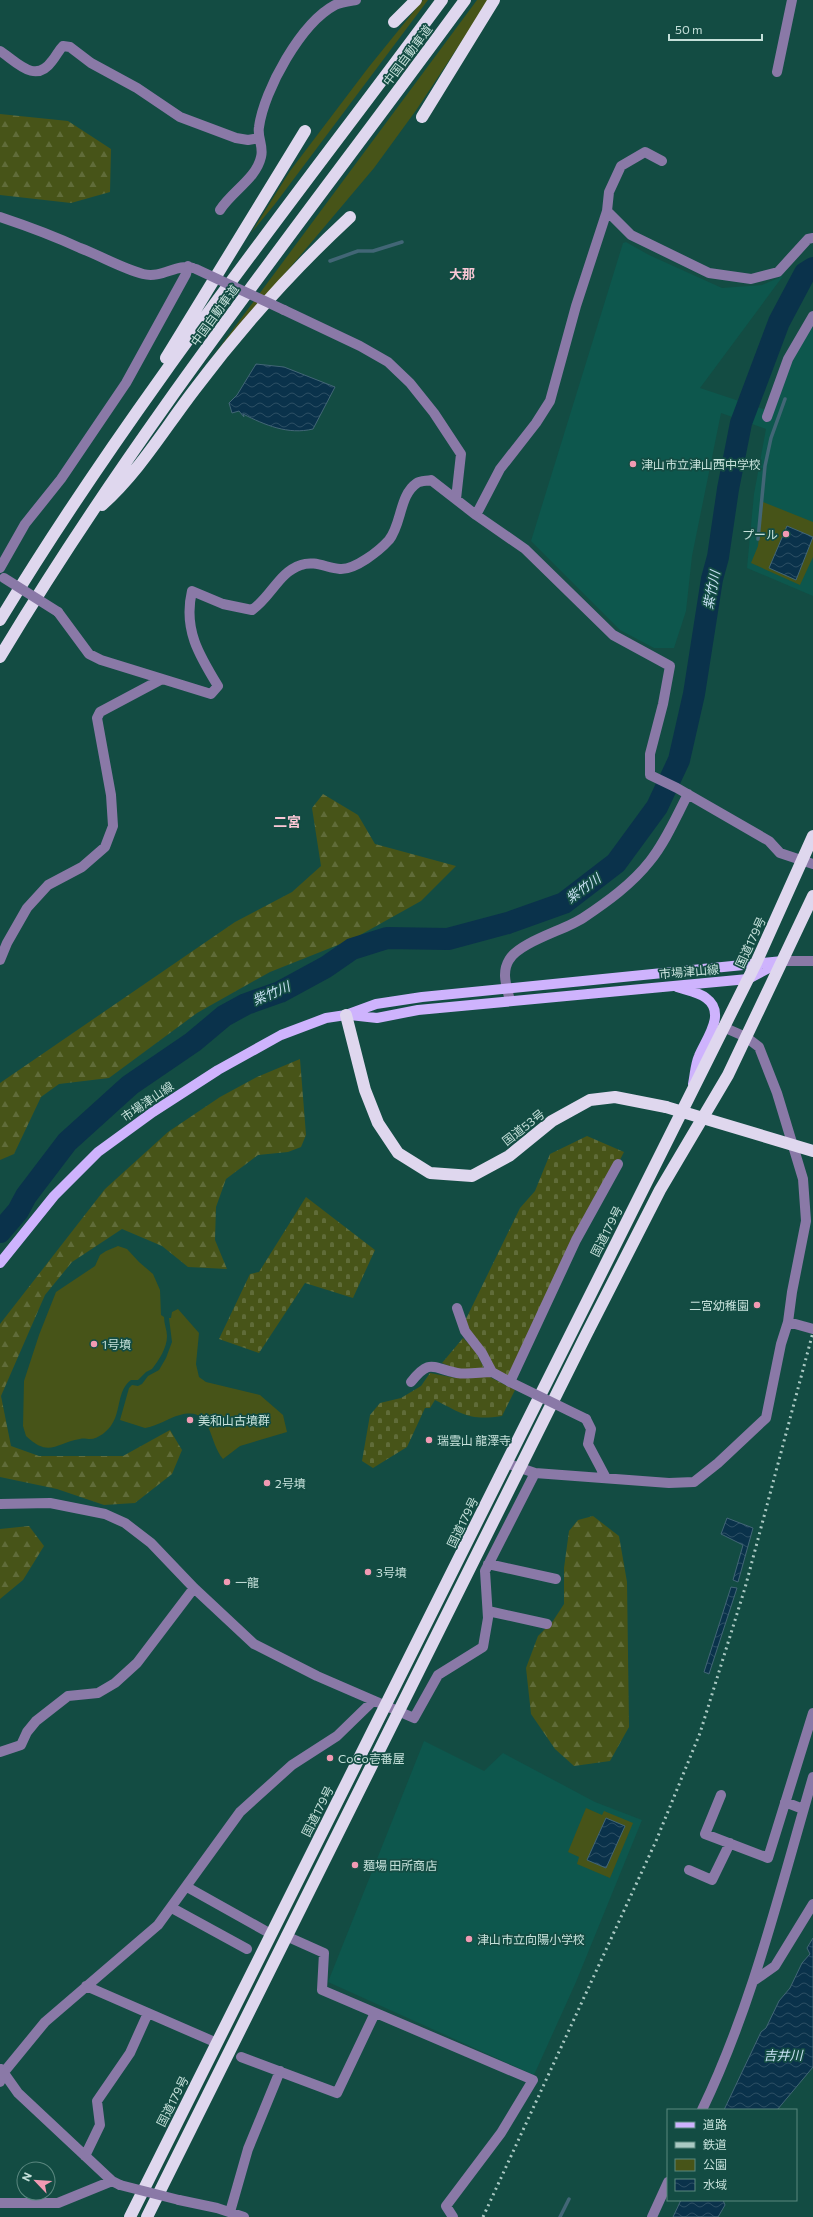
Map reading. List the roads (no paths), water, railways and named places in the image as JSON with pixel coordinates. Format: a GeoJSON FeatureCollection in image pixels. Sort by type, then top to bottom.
{"type":"FeatureCollection","features":[{"type":"Feature","properties":{"kind":"highway"},"geometry":{"type":"LineString","coordinates":[[394,22],[416,0]]}},
{"type":"Feature","properties":{"kind":"highway","name":"中国自動車道"},"geometry":{"type":"LineString","coordinates":[[0,620],[111,447],[221,295],[442,0]]}},
{"type":"Feature","properties":{"kind":"highway","name":"中国自動車道"},"geometry":{"type":"LineString","coordinates":[[0,657],[89,517],[180,383],[466,0]]}},
{"type":"Feature","properties":{"kind":"highway"},"geometry":{"type":"LineString","coordinates":[[422,117],[494,0]]}},
{"type":"Feature","properties":{"kind":"highway"},"geometry":{"type":"LineString","coordinates":[[111,447],[305,131]]}},
{"type":"Feature","properties":{"kind":"highway"},"geometry":{"type":"LineString","coordinates":[[89,517],[123,487],[196,387],[312,252],[350,217]]}},
{"type":"Feature","properties":{"kind":"highway","name":"国道179号"},"geometry":{"type":"LineString","coordinates":[[130,2217],[386,1707],[723,1027],[808,862],[813,836]]}},
{"type":"Feature","properties":{"kind":"highway"},"geometry":{"type":"LineString","coordinates":[[147,2217],[286,1936],[660,1190],[728,1075],[813,896]]}},
{"type":"Feature","properties":{"kind":"highway","name":"国道53号"},"geometry":{"type":"LineString","coordinates":[[346,1015],[365,1090],[378,1123],[398,1153],[430,1173],[472,1176],[509,1156],[552,1121],[590,1100],[615,1097],[666,1107],[813,1151]]}},
{"type":"Feature","properties":{"kind":"main road","name":"市場津山線"},"geometry":{"type":"LineString","coordinates":[[346,1015],[377,1018],[418,1010],[748,979],[783,961]]}},
{"type":"Feature","properties":{"kind":"main road","name":"市場津山線"},"geometry":{"type":"LineString","coordinates":[[0,1263],[54,1196],[98,1152],[128,1129],[246,1053],[280,1035],[326,1018],[346,1015],[376,1004],[783,961]]}},
{"type":"Feature","properties":{"kind":"main road"},"geometry":{"type":"LineString","coordinates":[[672,986],[706,998],[712,1004],[716,1014],[714,1024],[698,1058],[692,1090]]}},
{"type":"Feature","properties":{"kind":"street"},"geometry":{"type":"LineString","coordinates":[[220,210],[230,195],[245,184],[254,173],[261,157],[258,129],[267,102],[288,56],[301,36],[313,22],[336,5],[356,0]]}},
{"type":"Feature","properties":{"kind":"street"},"geometry":{"type":"LineString","coordinates":[[777,72],[792,0]]}},
{"type":"Feature","properties":{"kind":"street"},"geometry":{"type":"LineString","coordinates":[[0,51],[23,68],[30,71],[41,70],[52,62],[58,51],[64,46],[70,47],[91,63],[137,88],[180,117],[236,138],[248,140],[259,138]]}},
{"type":"Feature","properties":{"kind":"street"},"geometry":{"type":"LineString","coordinates":[[476,515],[500,469],[536,423],[550,401],[576,306],[607,211],[609,192],[621,166],[645,152],[662,161]]}},
{"type":"Feature","properties":{"kind":"street"},"geometry":{"type":"LineString","coordinates":[[607,211],[631,235],[709,273],[751,279],[778,272],[808,240],[813,238]]}},
{"type":"Feature","properties":{"kind":"street"},"geometry":{"type":"LineString","coordinates":[[0,217],[55,237],[143,274],[162,274],[192,268],[360,346],[388,362],[410,383],[434,413],[460,454],[456,499]]}},
{"type":"Feature","properties":{"kind":"street"},"geometry":{"type":"LineString","coordinates":[[0,568],[25,524],[61,479],[126,383],[186,274],[192,268]]}},
{"type":"Feature","properties":{"kind":"street"},"geometry":{"type":"LineString","coordinates":[[767,417],[788,359],[813,316]]}},
{"type":"Feature","properties":{"kind":"street"},"geometry":{"type":"LineString","coordinates":[[2,575],[58,612],[89,654],[101,660],[211,694],[218,686],[204,663],[192,637],[188,608],[192,591],[223,604],[252,610],[260,604],[287,571],[302,564],[316,564],[341,569],[357,566],[389,540],[398,524],[408,492],[417,482],[431,480],[476,515],[525,549],[612,635],[670,666],[664,704],[650,754],[650,775],[688,794],[768,841],[780,853],[808,862]]}},
{"type":"Feature","properties":{"kind":"street"},"geometry":{"type":"LineString","coordinates":[[0,960],[7,943],[27,908],[48,885],[82,868],[105,847],[113,826],[111,795],[97,718],[100,712],[162,679]]}},
{"type":"Feature","properties":{"kind":"street"},"geometry":{"type":"LineString","coordinates":[[510,1001],[504,971],[509,959],[517,950],[581,919],[629,883],[650,860],[688,794]]}},
{"type":"Feature","properties":{"kind":"street"},"geometry":{"type":"LineString","coordinates":[[783,961],[813,961]]}},
{"type":"Feature","properties":{"kind":"street"},"geometry":{"type":"LineString","coordinates":[[506,1463],[535,1473],[669,1483],[694,1482],[718,1463],[766,1418],[781,1344],[788,1322],[792,1292],[806,1221],[803,1179],[777,1093],[760,1047],[746,1037],[723,1027]]}},
{"type":"Feature","properties":{"kind":"street"},"geometry":{"type":"LineString","coordinates":[[510,1382],[576,1240],[618,1164]]}},
{"type":"Feature","properties":{"kind":"street"},"geometry":{"type":"LineString","coordinates":[[457,1308],[465,1331],[482,1353],[492,1372]]}},
{"type":"Feature","properties":{"kind":"street"},"geometry":{"type":"LineString","coordinates":[[788,1322],[813,1329]]}},
{"type":"Feature","properties":{"kind":"street"},"geometry":{"type":"LineString","coordinates":[[411,1382],[421,1369],[426,1367],[440,1368],[458,1373],[492,1372],[586,1419],[591,1429],[588,1444],[606,1478]]}},
{"type":"Feature","properties":{"kind":"street"},"geometry":{"type":"LineString","coordinates":[[0,1504],[50,1503],[105,1514],[125,1523],[151,1544],[194,1588],[254,1644],[373,1701],[414,1718],[438,1675],[483,1647],[488,1611],[485,1571],[535,1473]]}},
{"type":"Feature","properties":{"kind":"street"},"geometry":{"type":"LineString","coordinates":[[488,1564],[556,1579]]}},
{"type":"Feature","properties":{"kind":"street"},"geometry":{"type":"LineString","coordinates":[[0,1752],[20,1745],[27,1732],[36,1721],[68,1696],[98,1693],[115,1683],[137,1662],[194,1588]]}},
{"type":"Feature","properties":{"kind":"street"},"geometry":{"type":"LineString","coordinates":[[488,1611],[547,1624]]}},
{"type":"Feature","properties":{"kind":"street"},"geometry":{"type":"LineString","coordinates":[[0,2082],[2,2070],[44,2022],[158,1925],[172,1908],[240,1812],[292,1765],[336,1736],[373,1701]]}},
{"type":"Feature","properties":{"kind":"street"},"geometry":{"type":"LineString","coordinates":[[721,1795],[705,1834],[768,1858],[813,1713]]}},
{"type":"Feature","properties":{"kind":"street"},"geometry":{"type":"LineString","coordinates":[[702,2109],[716,2082],[755,1980],[813,1777]]}},
{"type":"Feature","properties":{"kind":"street"},"geometry":{"type":"LineString","coordinates":[[785,1802],[804,1809]]}},
{"type":"Feature","properties":{"kind":"street"},"geometry":{"type":"LineString","coordinates":[[689,1870],[712,1880],[730,1844]]}},
{"type":"Feature","properties":{"kind":"street"},"geometry":{"type":"LineString","coordinates":[[187,1887],[271,1934]]}},
{"type":"Feature","properties":{"kind":"street"},"geometry":{"type":"LineString","coordinates":[[755,1980],[775,1966],[809,1919],[813,1904]]}},
{"type":"Feature","properties":{"kind":"street"},"geometry":{"type":"LineString","coordinates":[[172,1908],[247,1949]]}},
{"type":"Feature","properties":{"kind":"street"},"geometry":{"type":"LineString","coordinates":[[286,1936],[324,1953],[322,1990],[534,2080],[501,2133],[446,2206],[454,2217]]}},
{"type":"Feature","properties":{"kind":"street"},"geometry":{"type":"LineString","coordinates":[[86,1986],[217,2043]]}},
{"type":"Feature","properties":{"kind":"street"},"geometry":{"type":"LineString","coordinates":[[85,2156],[100,2125],[97,2101],[130,2053],[148,2013]]}},
{"type":"Feature","properties":{"kind":"street"},"geometry":{"type":"LineString","coordinates":[[241,2057],[337,2093],[374,2013]]}},
{"type":"Feature","properties":{"kind":"street"},"geometry":{"type":"LineString","coordinates":[[2,2070],[18,2094],[116,2183],[230,2212],[244,2217]]}},
{"type":"Feature","properties":{"kind":"street"},"geometry":{"type":"LineString","coordinates":[[230,2212],[248,2149],[280,2071]]}},
{"type":"Feature","properties":{"kind":"street"},"geometry":{"type":"LineString","coordinates":[[0,2203],[58,2203],[116,2183]]}},
{"type":"Feature","properties":{"kind":"street"},"geometry":{"type":"LineString","coordinates":[[652,2217],[667,2184]]}},
{"type":"Feature","properties":{"kind":"water"},"geometry":{"type":"Polygon","coordinates":[[[256,364],[284,367],[335,387],[313,429],[304,431],[286,430],[268,425],[243,414],[244,417],[239,411],[232,413],[229,403],[237,395],[256,364]]]}},
{"type":"Feature","properties":{"kind":"water"},"geometry":{"type":"Polygon","coordinates":[[[787,526],[813,537],[796,580],[769,568],[787,526]]]}},
{"type":"Feature","properties":{"kind":"water"},"geometry":{"type":"Polygon","coordinates":[[[727,1518],[753,1528],[738,1582],[733,1580],[743,1545],[721,1534],[727,1518]]]}},
{"type":"Feature","properties":{"kind":"water"},"geometry":{"type":"Polygon","coordinates":[[[731,1587],[737,1588],[709,1674],[704,1672],[731,1587]]]}},
{"type":"Feature","properties":{"kind":"water"},"geometry":{"type":"Polygon","coordinates":[[[606,1818],[625,1826],[606,1868],[587,1860],[606,1818]]]}},
{"type":"Feature","properties":{"kind":"water","name":"吉井川"},"geometry":{"type":"Polygon","coordinates":[[[813,1938],[813,2067],[778,2109],[724,2109],[761,2032],[766,2028],[779,2001],[790,1988],[802,1963],[810,1954],[807,1948],[813,1938]]]}},
{"type":"Feature","properties":{"kind":"water"},"geometry":{"type":"Polygon","coordinates":[[[681,2201],[723,2201],[725,2205],[718,2217],[673,2217],[681,2201]]]}},
{"type":"Feature","properties":{"kind":"waterway"},"geometry":{"type":"LineString","coordinates":[[330,261],[358,251],[373,251],[402,242]]}},
{"type":"Feature","properties":{"kind":"waterway","name":"紫竹川"},"geometry":{"type":"LineString","coordinates":[[0,1232],[18,1211],[26,1196],[67,1142],[130,1085],[193,1042],[224,1016],[246,1004],[280,992],[326,967],[352,949],[387,938],[448,939],[508,923],[564,903],[616,863],[657,807],[679,760],[694,694],[712,579],[718,557],[728,489],[741,423],[779,322],[805,273],[813,268]]}},
{"type":"Feature","properties":{"kind":"waterway"},"geometry":{"type":"LineString","coordinates":[[758,539],[765,466],[771,438],[785,399]]}},
{"type":"Feature","properties":{"kind":"waterway"},"geometry":{"type":"LineString","coordinates":[[560,2217],[569,2199]]}},
{"type":"Feature","properties":{"kind":"railway"},"geometry":{"type":"LineString","coordinates":[[483,2217],[656,1841],[700,1733],[745,1588],[813,1332]]}},
{"type":"Feature","properties":{"kind":"place","name":"津山市立津山西中学校"},"geometry":{"type":"Point","coordinates":[633,464]}},
{"type":"Feature","properties":{"kind":"place","name":"プール"},"geometry":{"type":"Point","coordinates":[786,534]}},
{"type":"Feature","properties":{"kind":"place","name":"二宮幼稚園"},"geometry":{"type":"Point","coordinates":[757,1305]}},
{"type":"Feature","properties":{"kind":"place","name":"1号墳"},"geometry":{"type":"Point","coordinates":[94,1344]}},
{"type":"Feature","properties":{"kind":"place","name":"美和山古墳群"},"geometry":{"type":"Point","coordinates":[190,1420]}},
{"type":"Feature","properties":{"kind":"place","name":"瑞雲山 龍澤寺"},"geometry":{"type":"Point","coordinates":[429,1440]}},
{"type":"Feature","properties":{"kind":"place","name":"2号墳"},"geometry":{"type":"Point","coordinates":[267,1483]}},
{"type":"Feature","properties":{"kind":"place","name":"3号墳"},"geometry":{"type":"Point","coordinates":[368,1572]}},
{"type":"Feature","properties":{"kind":"place","name":"一龍"},"geometry":{"type":"Point","coordinates":[227,1582]}},
{"type":"Feature","properties":{"kind":"place","name":"CoCo壱番屋"},"geometry":{"type":"Point","coordinates":[330,1758]}},
{"type":"Feature","properties":{"kind":"place","name":"麺場 田所商店"},"geometry":{"type":"Point","coordinates":[355,1865]}},
{"type":"Feature","properties":{"kind":"place","name":"津山市立向陽小学校"},"geometry":{"type":"Point","coordinates":[469,1939]}},
{"type":"Feature","properties":{"kind":"district","name":"大那"},"geometry":{"type":"Point","coordinates":[462,274]}},
{"type":"Feature","properties":{"kind":"district","name":"二宮"},"geometry":{"type":"Point","coordinates":[287,821]}}]}
